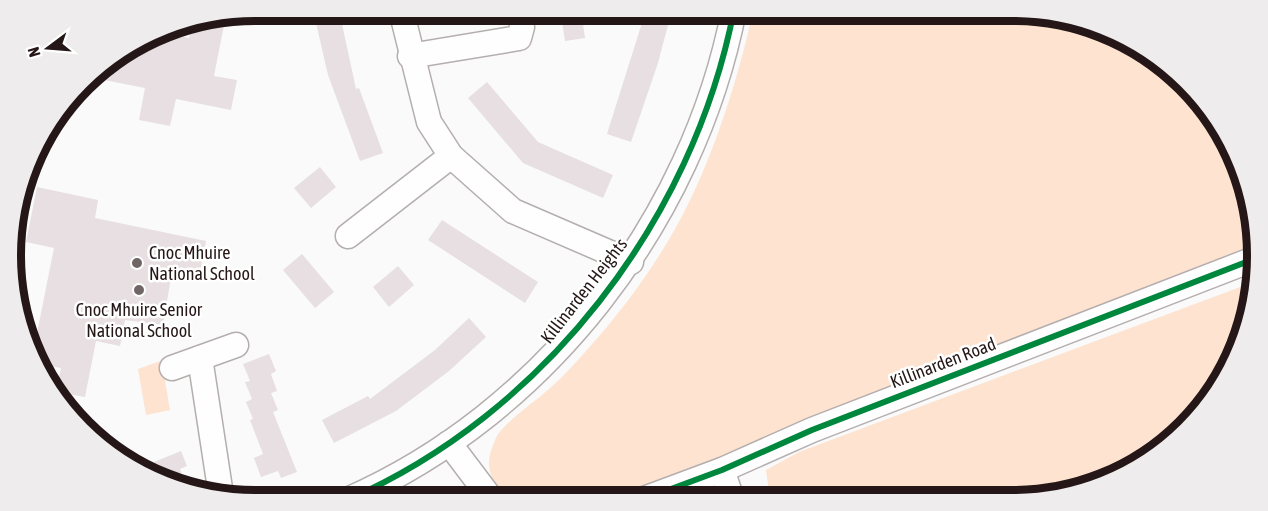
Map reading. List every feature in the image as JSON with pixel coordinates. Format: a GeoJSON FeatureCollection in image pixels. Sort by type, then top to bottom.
{"type":"FeatureCollection","features":[{"type":"Feature","properties":{"kind":"street"},"geometry":{"type":"LineString","coordinates":[[403,21],[410,56],[429,122],[451,156],[513,212],[631,262]]}},
{"type":"Feature","properties":{"kind":"street","name":"Killinarden Heights"},"geometry":{"type":"LineString","coordinates":[[368,490],[449,443],[536,375],[631,262],[687,154],[711,93],[731,21]]}},
{"type":"Feature","properties":{"kind":"street"},"geometry":{"type":"LineString","coordinates":[[410,56],[519,38],[522,27]]}},
{"type":"Feature","properties":{"kind":"street"},"geometry":{"type":"LineString","coordinates":[[348,236],[451,156]]}},
{"type":"Feature","properties":{"kind":"street","name":"Killinarden Road"},"geometry":{"type":"LineString","coordinates":[[670,490],[722,470],[812,430],[1247,262]]}},
{"type":"Feature","properties":{"kind":"street"},"geometry":{"type":"LineString","coordinates":[[172,368],[236,345]]}},
{"type":"Feature","properties":{"kind":"street"},"geometry":{"type":"LineString","coordinates":[[200,358],[219,487]]}},
{"type":"Feature","properties":{"kind":"street"},"geometry":{"type":"LineString","coordinates":[[449,443],[484,490]]}},
{"type":"Feature","properties":{"kind":"street"},"geometry":{"type":"LineString","coordinates":[[722,470],[729,490]]}},
{"type":"Feature","properties":{"kind":"shaded area"},"geometry":{"type":"Polygon","coordinates":[[[751,21],[1012,21],[1043,23],[1088,33],[1130,52],[1155,69],[1199,113],[1216,138],[1235,180],[1245,225],[1247,250],[937,368],[645,490],[499,490],[492,477],[489,464],[496,438],[512,419],[561,378],[577,361],[607,327],[648,273],[683,215],[702,175],[720,129],[751,21]]]}},
{"type":"Feature","properties":{"kind":"shaded area"},"geometry":{"type":"Polygon","coordinates":[[[1245,285],[1235,331],[1216,373],[1199,398],[1155,442],[1130,459],[1088,478],[1043,488],[1012,490],[769,490],[766,470],[799,452],[1245,285]]]}},
{"type":"Feature","properties":{"kind":"shaded area"},"geometry":{"type":"Polygon","coordinates":[[[166,359],[168,376],[165,381],[170,410],[146,415],[138,369],[166,359]]]}},
{"type":"Feature","properties":{"kind":"building"},"geometry":{"type":"Polygon","coordinates":[[[316,21],[341,21],[356,89],[359,88],[383,153],[360,161],[328,75],[316,21]]]}},
{"type":"Feature","properties":{"kind":"building"},"geometry":{"type":"Polygon","coordinates":[[[562,21],[583,21],[585,38],[565,41],[562,21]]]}},
{"type":"Feature","properties":{"kind":"building"},"geometry":{"type":"Polygon","coordinates":[[[643,21],[669,21],[658,63],[631,142],[607,134],[643,21]]]}},
{"type":"Feature","properties":{"kind":"building"},"geometry":{"type":"Polygon","coordinates":[[[224,23],[214,76],[237,80],[231,110],[176,99],[170,126],[139,120],[145,88],[101,79],[138,52],[152,45],[175,35],[189,38],[191,30],[224,23]]]}},
{"type":"Feature","properties":{"kind":"building"},"geometry":{"type":"Polygon","coordinates":[[[487,82],[538,142],[613,175],[603,198],[523,163],[468,98],[487,82]]]}},
{"type":"Feature","properties":{"kind":"building"},"geometry":{"type":"Polygon","coordinates":[[[320,167],[336,187],[311,208],[294,188],[320,167]]]}},
{"type":"Feature","properties":{"kind":"building","name":"Cnoc Mhuire Senior National School"},"geometry":{"type":"Polygon","coordinates":[[[37,187],[98,200],[95,218],[206,241],[198,282],[171,278],[163,325],[125,320],[120,346],[96,341],[85,397],[66,394],[58,382],[61,368],[48,366],[34,332],[37,333],[54,248],[26,242],[37,187]]]}},
{"type":"Feature","properties":{"kind":"building"},"geometry":{"type":"Polygon","coordinates":[[[442,220],[538,282],[525,303],[428,240],[442,220]]]}},
{"type":"Feature","properties":{"kind":"building"},"geometry":{"type":"Polygon","coordinates":[[[302,254],[334,292],[315,308],[283,270],[302,254]]]}},
{"type":"Feature","properties":{"kind":"building"},"geometry":{"type":"Polygon","coordinates":[[[398,266],[414,285],[389,307],[373,287],[398,266]]]}},
{"type":"Feature","properties":{"kind":"building"},"geometry":{"type":"Polygon","coordinates":[[[469,318],[486,337],[449,371],[396,411],[334,443],[322,420],[368,396],[370,399],[435,350],[469,318]]]}},
{"type":"Feature","properties":{"kind":"building"},"geometry":{"type":"Polygon","coordinates":[[[269,354],[276,371],[271,374],[277,391],[271,393],[278,410],[273,412],[297,472],[281,478],[278,471],[261,477],[254,458],[263,454],[246,402],[252,399],[245,382],[250,381],[243,364],[269,354]]]}},
{"type":"Feature","properties":{"kind":"building"},"geometry":{"type":"Polygon","coordinates":[[[181,451],[187,466],[180,469],[183,479],[156,468],[154,462],[181,451]]]}},
{"type":"Feature","properties":{"kind":"cycle path"},"geometry":{"type":"LineString","coordinates":[[366,490],[419,463],[485,417],[545,363],[599,302],[645,235],[684,163],[714,88],[731,21]]}},
{"type":"Feature","properties":{"kind":"cycle path"},"geometry":{"type":"LineString","coordinates":[[668,490],[722,470],[812,430],[1247,262]]}},
{"type":"Feature","properties":{"kind":"place","name":"Cnoc Mhuire National School"},"geometry":{"type":"Point","coordinates":[137,263]}},
{"type":"Feature","properties":{"kind":"place","name":"Cnoc Mhuire Senior National School"},"geometry":{"type":"Point","coordinates":[139,290]}}]}
